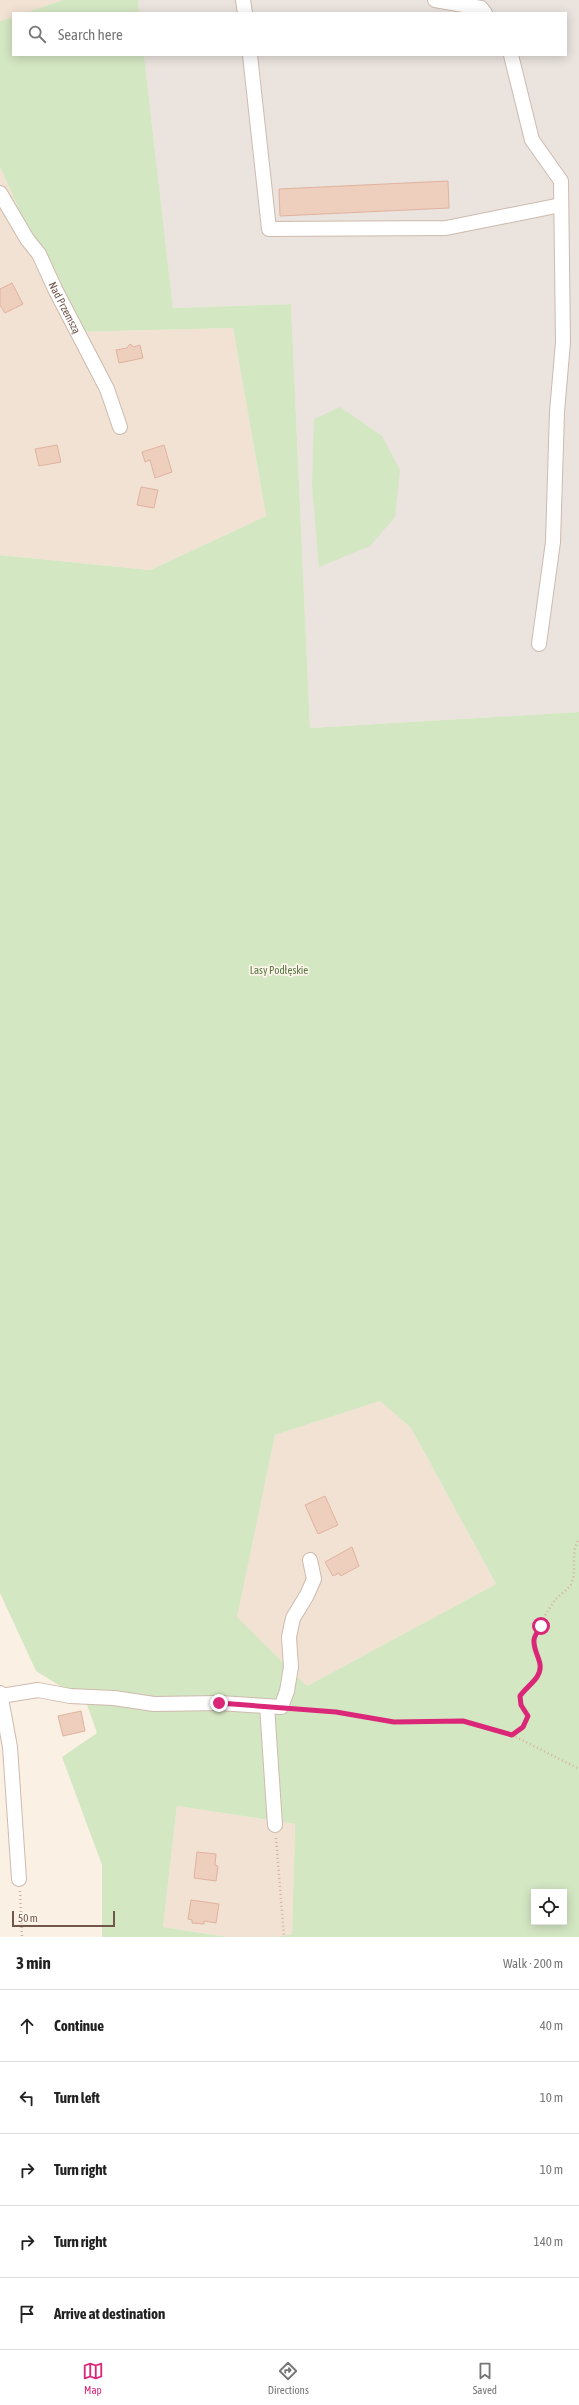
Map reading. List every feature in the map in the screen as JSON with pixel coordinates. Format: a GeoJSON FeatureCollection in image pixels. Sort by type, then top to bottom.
{"type":"FeatureCollection","features":[{"type":"Feature","properties":{"kind":"lane"},"geometry":{"type":"LineString","coordinates":[[243,0],[245,12]]}},
{"type":"Feature","properties":{"kind":"lane"},"geometry":{"type":"LineString","coordinates":[[435,0],[481,8],[484,12]]}},
{"type":"Feature","properties":{"kind":"lane"},"geometry":{"type":"LineString","coordinates":[[250,56],[270,229],[446,228],[561,205]]}},
{"type":"Feature","properties":{"kind":"lane"},"geometry":{"type":"LineString","coordinates":[[511,56],[532,140],[561,181],[563,342],[556,412],[553,542],[539,644]]}},
{"type":"Feature","properties":{"kind":"lane","name":"Nad Przemszą"},"geometry":{"type":"LineString","coordinates":[[0,193],[27,239],[39,254],[55,290],[107,389],[120,427]]}},
{"type":"Feature","properties":{"kind":"lane"},"geometry":{"type":"LineString","coordinates":[[78,332],[76,344],[95,384]]}},
{"type":"Feature","properties":{"kind":"lane"},"geometry":{"type":"LineString","coordinates":[[275,1825],[274,1707],[287,1691],[291,1667],[289,1637],[293,1618],[307,1595],[314,1579],[310,1560]]}},
{"type":"Feature","properties":{"kind":"lane"},"geometry":{"type":"LineString","coordinates":[[20,1879],[10,1746],[1,1695],[38,1690],[70,1696],[114,1698],[154,1704],[219,1703],[274,1707]]}},
{"type":"Feature","properties":{"kind":"path"},"geometry":{"type":"LineString","coordinates":[[512,1735],[523,1727],[528,1716],[521,1705],[520,1696],[537,1678],[540,1670],[541,1660],[535,1649],[534,1639],[555,1600],[568,1588],[573,1580],[574,1549],[578,1541]]}},
{"type":"Feature","properties":{"kind":"path"},"geometry":{"type":"LineString","coordinates":[[274,1707],[336,1712],[394,1722],[463,1721],[512,1735],[579,1769]]}},
{"type":"Feature","properties":{"kind":"path"},"geometry":{"type":"LineString","coordinates":[[275,1825],[284,1937]]}},
{"type":"Feature","properties":{"kind":"path"},"geometry":{"type":"LineString","coordinates":[[20,1879],[22,1937]]}},
{"type":"Feature","properties":{"kind":"shaded area"},"geometry":{"type":"Polygon","coordinates":[[[0,0],[63,0],[28,12],[12,12],[12,17],[0,21],[0,0]]]}},
{"type":"Feature","properties":{"kind":"shaded area"},"geometry":{"type":"Polygon","coordinates":[[[138,0],[579,0],[579,712],[310,728],[291,304],[173,308],[144,56],[567,56],[567,12],[139,12],[138,0]]]}},
{"type":"Feature","properties":{"kind":"shaded area"},"geometry":{"type":"Polygon","coordinates":[[[0,167],[74,332],[233,328],[266,516],[150,570],[0,555],[0,167]]]}},
{"type":"Feature","properties":{"kind":"shaded area"},"geometry":{"type":"Polygon","coordinates":[[[380,1401],[411,1428],[496,1584],[307,1686],[236,1617],[275,1435],[380,1401]]]}},
{"type":"Feature","properties":{"kind":"shaded area"},"geometry":{"type":"Polygon","coordinates":[[[177,1806],[295,1824],[292,1934],[275,1937],[228,1937],[163,1927],[177,1806]]]}},
{"type":"Feature","properties":{"kind":"green space"},"geometry":{"type":"Polygon","coordinates":[[[63,0],[138,0],[139,12],[28,12],[63,0]]]}},
{"type":"Feature","properties":{"kind":"green space","name":"Lasy Podłęskie"},"geometry":{"type":"Polygon","coordinates":[[[12,17],[12,56],[144,56],[173,308],[291,304],[310,728],[579,712],[579,1937],[275,1937],[292,1934],[295,1824],[177,1806],[163,1927],[228,1937],[102,1937],[102,1865],[62,1757],[97,1733],[86,1702],[36,1671],[0,1593],[0,555],[150,570],[266,516],[233,328],[74,332],[0,167],[0,21],[12,17]],[[380,1401],[275,1435],[237,1617],[307,1686],[496,1584],[411,1428],[380,1401]]]}},
{"type":"Feature","properties":{"kind":"green space"},"geometry":{"type":"Polygon","coordinates":[[[340,407],[382,436],[400,470],[395,517],[370,546],[319,567],[312,486],[314,419],[340,407]]]}},
{"type":"Feature","properties":{"kind":"building"},"geometry":{"type":"Polygon","coordinates":[[[448,181],[449,208],[280,216],[279,189],[448,181]]]}},
{"type":"Feature","properties":{"kind":"building"},"geometry":{"type":"Polygon","coordinates":[[[12,283],[23,304],[5,313],[0,305],[0,289],[12,283]]]}},
{"type":"Feature","properties":{"kind":"building"},"geometry":{"type":"Polygon","coordinates":[[[130,344],[134,347],[140,345],[143,358],[119,363],[116,350],[127,348],[130,344]]]}},
{"type":"Feature","properties":{"kind":"building"},"geometry":{"type":"Polygon","coordinates":[[[57,445],[61,462],[39,466],[35,449],[57,445]]]}},
{"type":"Feature","properties":{"kind":"building"},"geometry":{"type":"Polygon","coordinates":[[[164,445],[172,472],[155,478],[150,460],[145,462],[142,452],[164,445]]]}},
{"type":"Feature","properties":{"kind":"building"},"geometry":{"type":"Polygon","coordinates":[[[141,487],[158,490],[154,508],[137,505],[141,487]]]}},
{"type":"Feature","properties":{"kind":"building"},"geometry":{"type":"Polygon","coordinates":[[[325,1496],[338,1525],[318,1534],[305,1505],[325,1496]]]}},
{"type":"Feature","properties":{"kind":"building"},"geometry":{"type":"Polygon","coordinates":[[[352,1547],[359,1566],[341,1576],[339,1573],[333,1576],[325,1562],[352,1547]]]}},
{"type":"Feature","properties":{"kind":"building"},"geometry":{"type":"Polygon","coordinates":[[[81,1711],[85,1731],[63,1736],[58,1716],[81,1711]]]}},
{"type":"Feature","properties":{"kind":"building"},"geometry":{"type":"Polygon","coordinates":[[[197,1852],[216,1854],[215,1865],[218,1866],[216,1881],[194,1878],[197,1852]]]}},
{"type":"Feature","properties":{"kind":"building"},"geometry":{"type":"Polygon","coordinates":[[[191,1900],[219,1904],[216,1923],[204,1921],[204,1924],[192,1923],[192,1920],[188,1919],[191,1900]]]}},
{"type":"Feature","properties":{"kind":"route"},"geometry":{"type":"LineString","coordinates":[[219,1703],[336,1712],[366,1719],[394,1722],[463,1721],[512,1735],[523,1727],[528,1716],[521,1705],[520,1696],[528,1684],[537,1678],[540,1670],[541,1660],[535,1649],[534,1639],[541,1626]]}}]}
